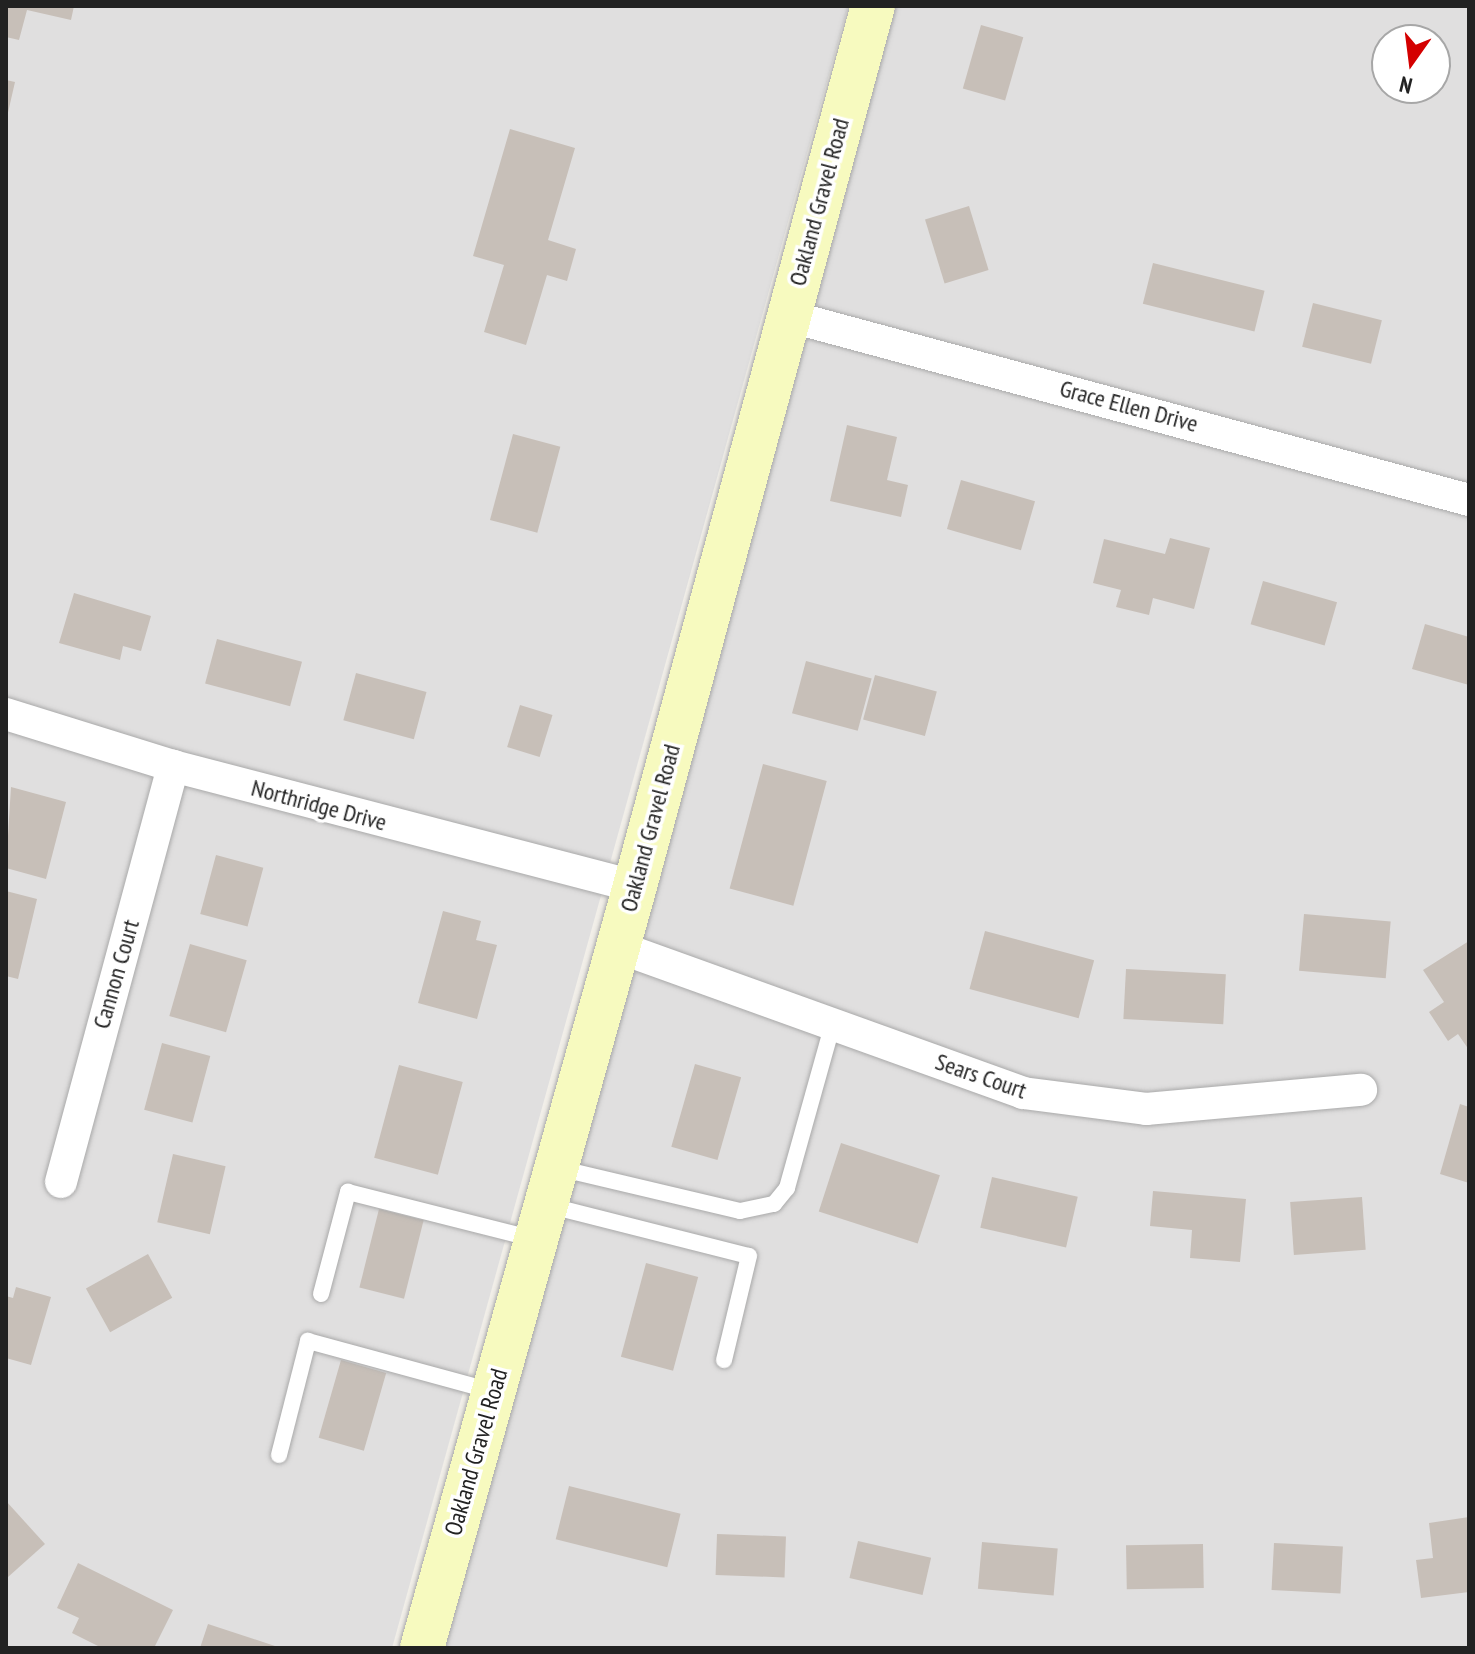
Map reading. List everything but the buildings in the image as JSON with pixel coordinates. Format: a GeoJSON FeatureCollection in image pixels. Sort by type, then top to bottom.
{"type":"FeatureCollection","features":[{"type":"Feature","properties":{"kind":"street","name":"Oakland Gravel Road"},"geometry":{"type":"LineString","coordinates":[[429,1646],[493,1391],[635,886],[873,6]]}},
{"type":"Feature","properties":{"kind":"street","name":"Grace Ellen Drive"},"geometry":{"type":"LineString","coordinates":[[788,316],[1469,500]]}},
{"type":"Feature","properties":{"kind":"street","name":"Northridge Drive"},"geometry":{"type":"LineString","coordinates":[[6,714],[173,766],[635,886]]}},
{"type":"Feature","properties":{"kind":"street","name":"Cannon Court"},"geometry":{"type":"LineString","coordinates":[[61,1182],[173,766]]}},
{"type":"Feature","properties":{"kind":"street","name":"Sears Court"},"geometry":{"type":"LineString","coordinates":[[618,947],[1023,1093],[1146,1109],[1361,1090]]}},
{"type":"Feature","properties":{"kind":"lane"},"geometry":{"type":"LineString","coordinates":[[321,1294],[348,1192],[546,1204],[740,1211],[774,1204],[787,1188],[833,1023]]}},
{"type":"Feature","properties":{"kind":"lane"},"geometry":{"type":"LineString","coordinates":[[546,1204],[749,1256],[724,1360]]}},
{"type":"Feature","properties":{"kind":"lane"},"geometry":{"type":"LineString","coordinates":[[279,1455],[308,1341],[493,1391]]}},
{"type":"Feature","properties":{"kind":"shaded area"},"geometry":{"type":"Polygon","coordinates":[[[6,6],[848,6],[392,1648],[6,1648],[6,6]]]}},
{"type":"Feature","properties":{"kind":"shaded area"},"geometry":{"type":"Polygon","coordinates":[[[893,6],[1469,6],[1469,1648],[442,1648],[893,6]]]}}]}
